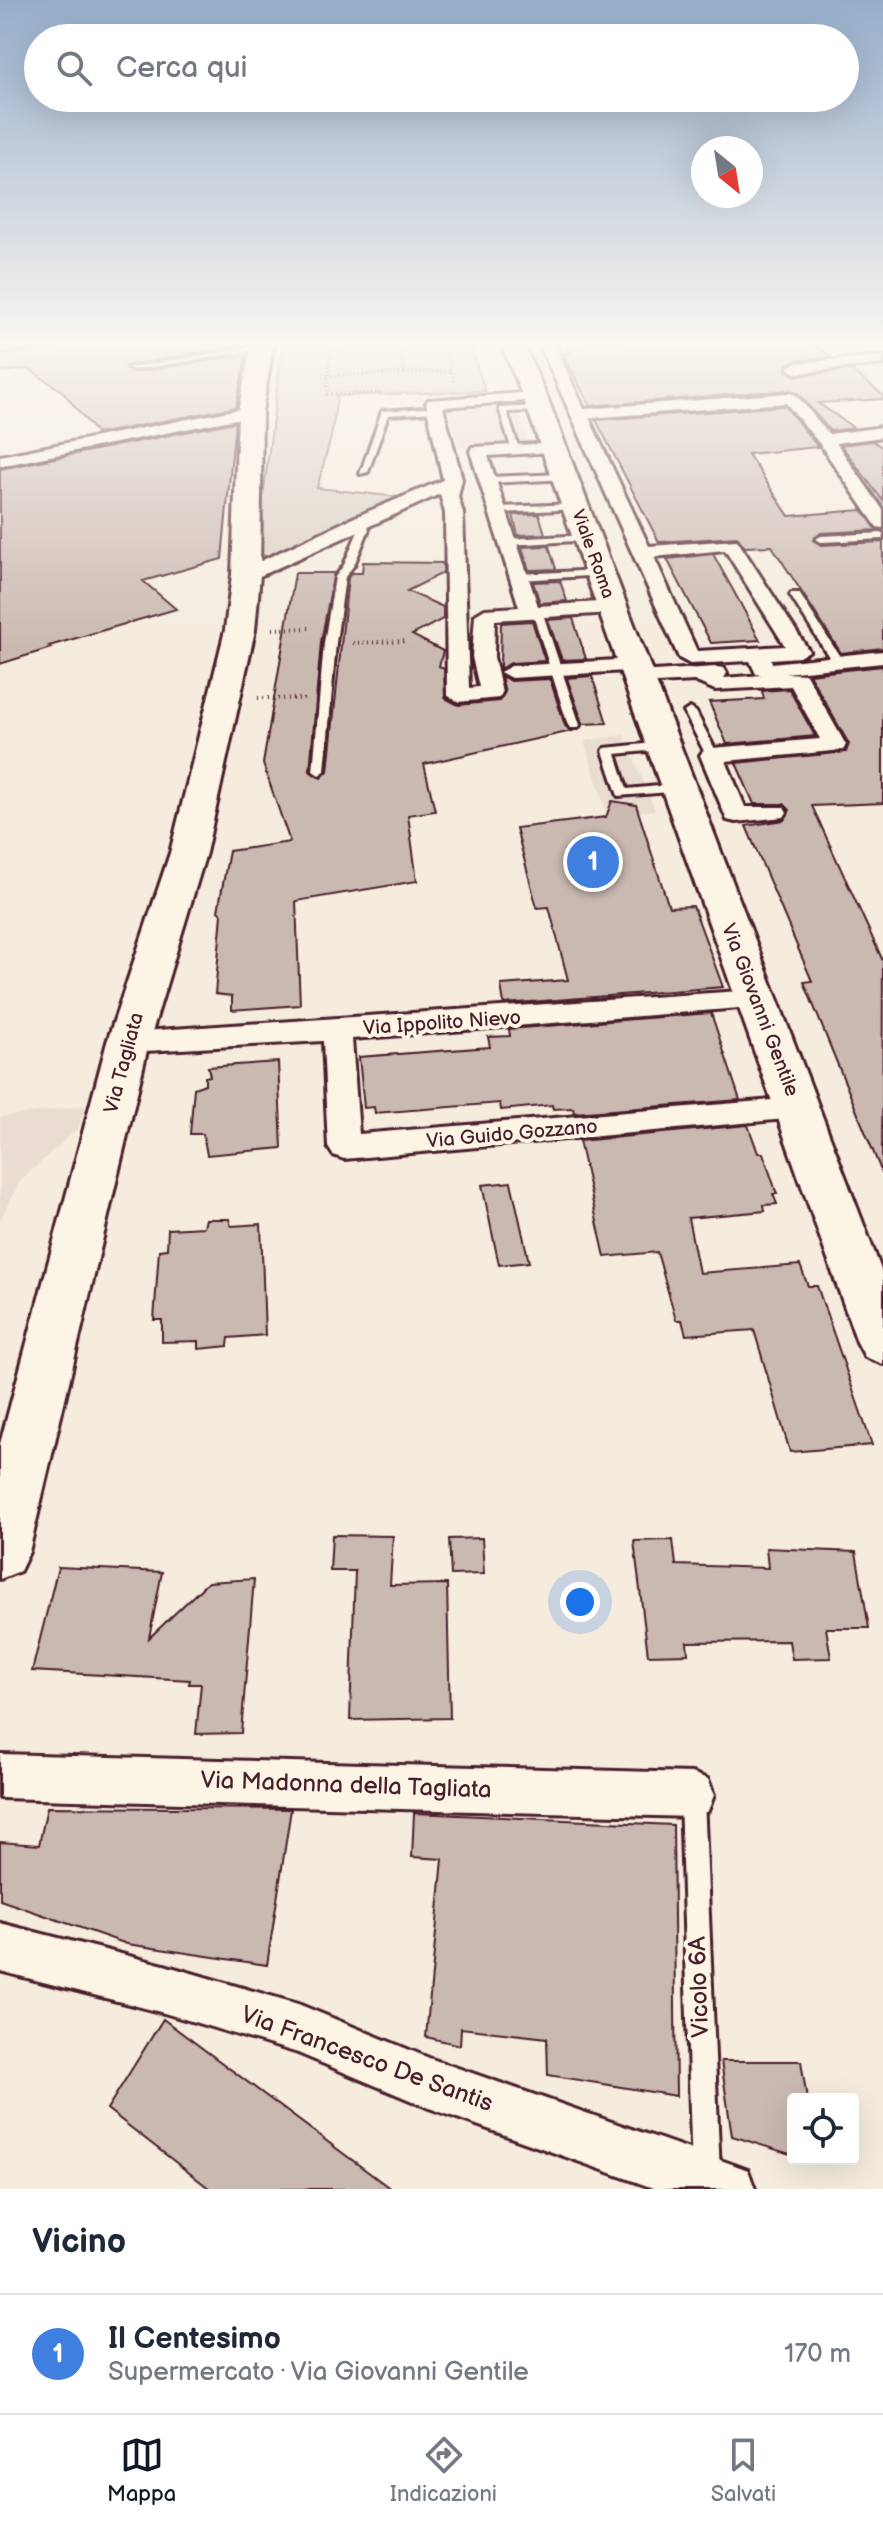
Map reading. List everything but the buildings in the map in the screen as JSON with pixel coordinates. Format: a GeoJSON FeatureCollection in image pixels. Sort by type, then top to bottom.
{"type":"FeatureCollection","features":[{"type":"Feature","properties":{"kind":"street"},"geometry":{"type":"LineString","coordinates":[[0,461],[91,443]]}},
{"type":"Feature","properties":{"kind":"street","name":"Via Tagliata"},"geometry":{"type":"LineString","coordinates":[[0,1552],[128,1042],[188,853],[240,630],[246,575],[249,443]]}},
{"type":"Feature","properties":{"kind":"street"},"geometry":{"type":"LineString","coordinates":[[446,443],[453,479],[449,497],[454,513],[458,695],[491,693],[483,657],[485,615],[613,607]]}},
{"type":"Feature","properties":{"kind":"street","name":"Viale Roma"},"geometry":{"type":"LineString","coordinates":[[553,443],[636,671]]}},
{"type":"Feature","properties":{"kind":"street"},"geometry":{"type":"LineString","coordinates":[[593,443],[690,658],[838,663],[883,657]]}},
{"type":"Feature","properties":{"kind":"street"},"geometry":{"type":"LineString","coordinates":[[827,443],[883,523]]}},
{"type":"Feature","properties":{"kind":"street"},"geometry":{"type":"LineString","coordinates":[[533,611],[478,451],[554,447]]}},
{"type":"Feature","properties":{"kind":"street"},"geometry":{"type":"LineString","coordinates":[[246,575],[361,521],[450,484]]}},
{"type":"Feature","properties":{"kind":"street"},"geometry":{"type":"LineString","coordinates":[[511,672],[556,670],[697,674],[799,651],[730,544],[642,552]]}},
{"type":"Feature","properties":{"kind":"street","name":"Via Giovanni Gentile"},"geometry":{"type":"LineString","coordinates":[[636,671],[883,1342]]}},
{"type":"Feature","properties":{"kind":"street"},"geometry":{"type":"LineString","coordinates":[[697,674],[715,684],[798,679],[835,745],[712,755],[736,815],[775,812]]}},
{"type":"Feature","properties":{"kind":"street","name":"Via Ippolito Nievo"},"geometry":{"type":"LineString","coordinates":[[128,1042],[755,999]]}},
{"type":"Feature","properties":{"kind":"street","name":"Via Guido Gozzano"},"geometry":{"type":"LineString","coordinates":[[337,1030],[344,1147],[797,1109]]}},
{"type":"Feature","properties":{"kind":"street","name":"Via Madonna della Tagliata"},"geometry":{"type":"LineString","coordinates":[[0,1776],[692,1795]]}},
{"type":"Feature","properties":{"kind":"street","name":"Via Francesco De Santis"},"geometry":{"type":"LineString","coordinates":[[0,1947],[164,1989],[298,2029],[429,2083],[718,2184]]}},
{"type":"Feature","properties":{"kind":"lane"},"geometry":{"type":"LineString","coordinates":[[363,472],[374,443]]}},
{"type":"Feature","properties":{"kind":"lane"},"geometry":{"type":"LineString","coordinates":[[513,443],[515,449]]}},
{"type":"Feature","properties":{"kind":"lane"},"geometry":{"type":"LineString","coordinates":[[488,480],[565,477]]}},
{"type":"Feature","properties":{"kind":"lane"},"geometry":{"type":"LineString","coordinates":[[498,510],[576,507]]}},
{"type":"Feature","properties":{"kind":"lane"},"geometry":{"type":"LineString","coordinates":[[319,771],[330,643],[340,577],[349,565],[364,529],[361,521]]}},
{"type":"Feature","properties":{"kind":"lane"},"geometry":{"type":"LineString","coordinates":[[821,539],[883,536]]}},
{"type":"Feature","properties":{"kind":"lane"},"geometry":{"type":"LineString","coordinates":[[508,542],[588,538]]}},
{"type":"Feature","properties":{"kind":"lane"},"geometry":{"type":"LineString","coordinates":[[519,577],[601,573]]}},
{"type":"Feature","properties":{"kind":"lane"},"geometry":{"type":"LineString","coordinates":[[795,595],[838,663]]}},
{"type":"Feature","properties":{"kind":"lane"},"geometry":{"type":"LineString","coordinates":[[533,611],[574,725]]}},
{"type":"Feature","properties":{"kind":"lane"},"geometry":{"type":"LineString","coordinates":[[690,712],[712,755]]}},
{"type":"Feature","properties":{"kind":"lane"},"geometry":{"type":"LineString","coordinates":[[664,746],[609,751],[622,793],[680,788]]}},
{"type":"Feature","properties":{"kind":"lane","name":"Vicolo 6A"},"geometry":{"type":"LineString","coordinates":[[692,1795],[718,2184]]}},
{"type":"Feature","properties":{"kind":"path"},"geometry":{"type":"LineString","coordinates":[[378,642],[404,641]]}},
{"type":"Feature","properties":{"kind":"shaded area"},"geometry":{"type":"Polygon","coordinates":[[[270,443],[329,443],[317,488],[399,497],[267,557],[256,552],[270,443]]]}},
{"type":"Feature","properties":{"kind":"shaded area"},"geometry":{"type":"Polygon","coordinates":[[[459,443],[526,443],[460,447],[459,443]]]}},
{"type":"Feature","properties":{"kind":"shaded area"},"geometry":{"type":"Polygon","coordinates":[[[624,735],[655,810],[608,817],[584,741],[624,735]]]}},
{"type":"Feature","properties":{"kind":"shaded area"},"geometry":{"type":"Polygon","coordinates":[[[85,1106],[79,1127],[20,1181],[0,1220],[0,1117],[85,1106]]]}},
{"type":"Feature","properties":{"kind":"place","name":"Il Centesimo"},"geometry":{"type":"Point","coordinates":[593,862]}}]}
